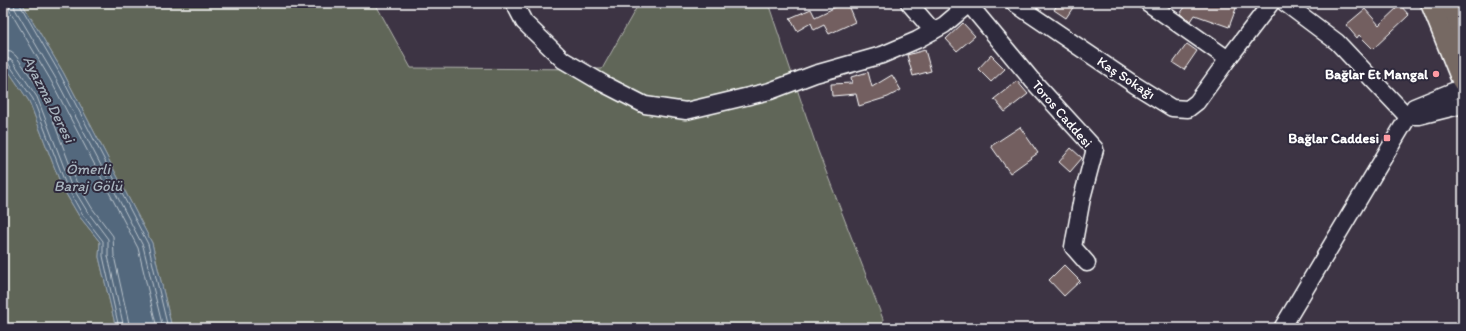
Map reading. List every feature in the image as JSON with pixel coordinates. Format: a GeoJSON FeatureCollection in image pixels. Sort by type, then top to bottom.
{"type":"FeatureCollection","features":[{"type":"Feature","properties":{"kind":"highway"},"geometry":{"type":"LineString","coordinates":[[1432,3],[1463,80]]}},
{"type":"Feature","properties":{"kind":"highway"},"geometry":{"type":"LineString","coordinates":[[1453,3],[1463,30]]}},
{"type":"Feature","properties":{"kind":"street"},"geometry":{"type":"LineString","coordinates":[[514,3],[524,22],[564,60],[604,84],[645,105],[686,111],[770,91],[816,74],[882,55],[917,40],[944,25],[969,3]]}},
{"type":"Feature","properties":{"kind":"street"},"geometry":{"type":"LineString","coordinates":[[909,3],[933,31]]}},
{"type":"Feature","properties":{"kind":"street","name":"Toros Caddesi"},"geometry":{"type":"LineString","coordinates":[[969,3],[1032,80],[1094,149],[1082,198],[1073,247],[1087,263]]}},
{"type":"Feature","properties":{"kind":"street","name":"Kaş Sokağı"},"geometry":{"type":"LineString","coordinates":[[1014,3],[1135,85],[1172,108],[1188,109],[1197,102],[1271,3]]}},
{"type":"Feature","properties":{"kind":"street"},"geometry":{"type":"LineString","coordinates":[[1148,3],[1228,59]]}},
{"type":"Feature","properties":{"kind":"street"},"geometry":{"type":"LineString","coordinates":[[1285,3],[1337,42],[1407,116],[1418,116],[1463,105]]}},
{"type":"Feature","properties":{"kind":"street"},"geometry":{"type":"LineString","coordinates":[[1282,328],[1407,116],[1414,107],[1463,87]]}},
{"type":"Feature","properties":{"kind":"green space"},"geometry":{"type":"Polygon","coordinates":[[[22,3],[375,3],[411,68],[602,69],[639,3],[768,3],[818,151],[883,319],[882,328],[172,328],[152,243],[63,72],[22,3]]]}},
{"type":"Feature","properties":{"kind":"green space"},"geometry":{"type":"Polygon","coordinates":[[[3,63],[29,101],[62,187],[79,216],[100,242],[99,257],[116,328],[3,328],[3,63]]]}},
{"type":"Feature","properties":{"kind":"water","name":"Ömerli Baraj Gölü"},"geometry":{"type":"Polygon","coordinates":[[[3,3],[22,3],[63,72],[152,243],[172,328],[116,328],[99,257],[100,242],[79,216],[62,187],[29,101],[3,63],[3,3]]]}},
{"type":"Feature","properties":{"kind":"building"},"geometry":{"type":"Polygon","coordinates":[[[844,3],[847,3],[855,22],[829,34],[824,25],[814,30],[811,23],[797,31],[790,18],[811,9],[815,17],[844,3]]]}},
{"type":"Feature","properties":{"kind":"building"},"geometry":{"type":"Polygon","coordinates":[[[1058,3],[1076,3],[1066,18],[1054,10],[1058,3]]]}},
{"type":"Feature","properties":{"kind":"building"},"geometry":{"type":"Polygon","coordinates":[[[1188,3],[1238,3],[1229,27],[1195,15],[1191,21],[1180,14],[1188,3]]]}},
{"type":"Feature","properties":{"kind":"building"},"geometry":{"type":"Polygon","coordinates":[[[1400,5],[1409,15],[1373,49],[1359,35],[1357,38],[1346,25],[1365,9],[1379,25],[1400,5]]]}},
{"type":"Feature","properties":{"kind":"building"},"geometry":{"type":"Polygon","coordinates":[[[963,23],[975,36],[957,51],[946,39],[963,23]]]}},
{"type":"Feature","properties":{"kind":"building"},"geometry":{"type":"Polygon","coordinates":[[[1187,44],[1197,51],[1184,70],[1173,63],[1187,44]]]}},
{"type":"Feature","properties":{"kind":"building"},"geometry":{"type":"Polygon","coordinates":[[[925,50],[931,71],[913,76],[907,55],[925,50]]]}},
{"type":"Feature","properties":{"kind":"building"},"geometry":{"type":"Polygon","coordinates":[[[991,55],[1005,69],[991,82],[978,69],[991,55]]]}},
{"type":"Feature","properties":{"kind":"building"},"geometry":{"type":"Polygon","coordinates":[[[868,72],[872,87],[892,75],[901,90],[888,97],[859,106],[856,94],[832,96],[831,84],[852,83],[851,77],[868,72]]]}},
{"type":"Feature","properties":{"kind":"building"},"geometry":{"type":"Polygon","coordinates":[[[1017,81],[1028,94],[1005,112],[994,99],[1017,81]]]}},
{"type":"Feature","properties":{"kind":"building"},"geometry":{"type":"Polygon","coordinates":[[[1020,127],[1038,153],[1010,173],[991,146],[1020,127]]]}},
{"type":"Feature","properties":{"kind":"building"},"geometry":{"type":"Polygon","coordinates":[[[1071,148],[1082,158],[1070,172],[1059,162],[1071,148]]]}},
{"type":"Feature","properties":{"kind":"building"},"geometry":{"type":"Polygon","coordinates":[[[1064,265],[1080,281],[1064,296],[1049,280],[1064,265]]]}},
{"type":"Feature","properties":{"kind":"place","name":"Bağlar Et Mangal"},"geometry":{"type":"Point","coordinates":[1436,74]}},
{"type":"Feature","properties":{"kind":"place","name":"Bağlar Caddesi"},"geometry":{"type":"Point","coordinates":[1387,138]}},
{"type":"Feature","properties":{"kind":"water label","name":"Ayazma Deresi"},"geometry":{"type":"Point","coordinates":[49,99]}}]}
